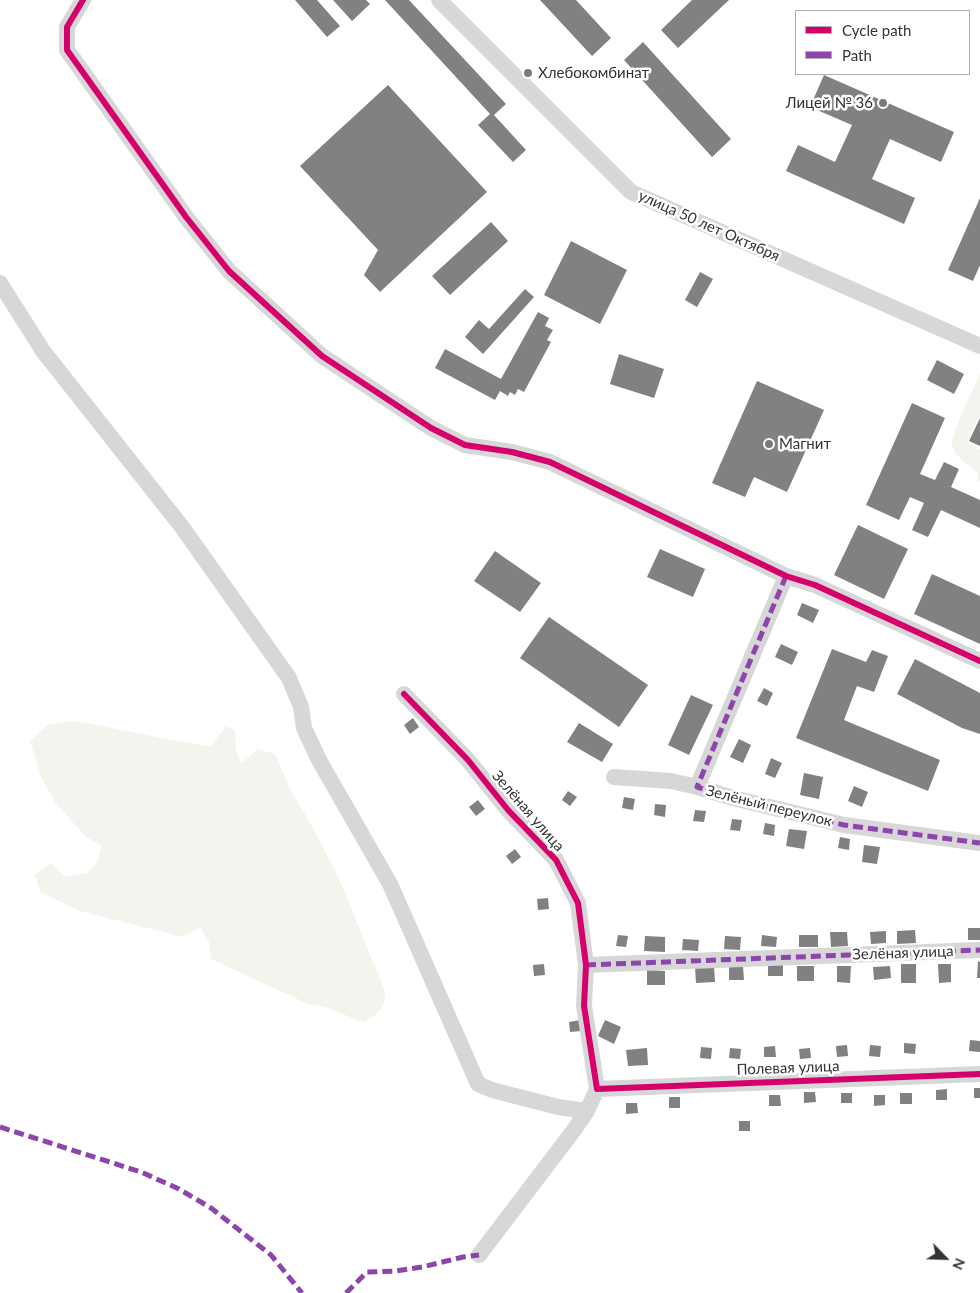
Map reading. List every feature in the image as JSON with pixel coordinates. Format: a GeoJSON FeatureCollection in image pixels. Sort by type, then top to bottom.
{"type":"FeatureCollection","features":[{"type":"Feature","properties":{"kind":"street"},"geometry":{"type":"LineString","coordinates":[[83,0],[67,27],[67,50],[186,217],[229,271],[322,356],[431,428],[465,445],[512,452],[550,462],[786,576],[816,586],[980,661]]}},
{"type":"Feature","properties":{"kind":"street","name":"улица 50 лет Октября"},"geometry":{"type":"LineString","coordinates":[[439,0],[631,192],[980,346]]}},
{"type":"Feature","properties":{"kind":"street"},"geometry":{"type":"LineString","coordinates":[[0,283],[43,351],[182,527],[289,678],[302,707],[304,728],[319,760],[390,884],[478,1084],[492,1090],[558,1108],[587,1111]]}},
{"type":"Feature","properties":{"kind":"street","name":"Зелёный переулок"},"geometry":{"type":"LineString","coordinates":[[786,576],[696,787],[844,825],[980,842]]}},
{"type":"Feature","properties":{"kind":"street","name":"Зелёная улица"},"geometry":{"type":"LineString","coordinates":[[404,694],[468,760],[508,810],[556,860],[578,903],[586,965],[584,1006],[597,1088]]}},
{"type":"Feature","properties":{"kind":"street"},"geometry":{"type":"LineString","coordinates":[[614,777],[672,782],[696,787]]}},
{"type":"Feature","properties":{"kind":"street","name":"Зелёная улица"},"geometry":{"type":"LineString","coordinates":[[586,965],[980,950]]}},
{"type":"Feature","properties":{"kind":"street","name":"Полевая улица"},"geometry":{"type":"LineString","coordinates":[[597,1088],[980,1074]]}},
{"type":"Feature","properties":{"kind":"street"},"geometry":{"type":"LineString","coordinates":[[479,1255],[587,1111],[597,1088]]}},
{"type":"Feature","properties":{"kind":"shaded area"},"geometry":{"type":"Polygon","coordinates":[[[980,374],[980,415],[967,443],[980,449],[980,481],[978,481],[978,473],[971,466],[963,462],[951,444],[960,417],[980,374]]]}},
{"type":"Feature","properties":{"kind":"shaded area"},"geometry":{"type":"Polygon","coordinates":[[[75,721],[210,747],[226,726],[235,731],[236,750],[241,764],[257,749],[275,754],[291,791],[337,874],[385,991],[384,1004],[378,1013],[365,1022],[357,1020],[329,1008],[308,1004],[211,959],[209,941],[200,927],[183,937],[80,911],[40,892],[35,875],[51,863],[65,876],[87,873],[97,862],[102,846],[85,836],[55,802],[42,779],[30,741],[49,724],[75,721]]]}},
{"type":"Feature","properties":{"kind":"building"},"geometry":{"type":"Polygon","coordinates":[[[295,0],[317,0],[340,26],[327,37],[295,0]]]}},
{"type":"Feature","properties":{"kind":"building"},"geometry":{"type":"Polygon","coordinates":[[[333,0],[366,0],[370,4],[352,21],[333,0]]]}},
{"type":"Feature","properties":{"kind":"building"},"geometry":{"type":"Polygon","coordinates":[[[385,0],[409,0],[506,104],[494,115],[526,150],[513,162],[478,125],[490,114],[385,0]]]}},
{"type":"Feature","properties":{"kind":"building"},"geometry":{"type":"Polygon","coordinates":[[[540,0],[576,0],[611,38],[592,56],[540,0]]]}},
{"type":"Feature","properties":{"kind":"building"},"geometry":{"type":"Polygon","coordinates":[[[692,0],[729,0],[678,48],[661,30],[692,0]]]}},
{"type":"Feature","properties":{"kind":"building"},"geometry":{"type":"Polygon","coordinates":[[[643,42],[731,139],[712,157],[624,60],[643,42]]]}},
{"type":"Feature","properties":{"kind":"building"},"geometry":{"type":"Polygon","coordinates":[[[824,75],[954,132],[941,162],[890,139],[872,179],[915,198],[904,224],[786,171],[798,145],[835,162],[852,125],[810,107],[824,75]]]}},
{"type":"Feature","properties":{"kind":"building"},"geometry":{"type":"Polygon","coordinates":[[[388,85],[487,192],[380,292],[364,275],[378,250],[300,166],[388,85]]]}},
{"type":"Feature","properties":{"kind":"building"},"geometry":{"type":"Polygon","coordinates":[[[980,198],[980,265],[973,281],[948,270],[980,198]]]}},
{"type":"Feature","properties":{"kind":"building"},"geometry":{"type":"Polygon","coordinates":[[[491,222],[508,241],[450,295],[432,276],[491,222]]]}},
{"type":"Feature","properties":{"kind":"building"},"geometry":{"type":"Polygon","coordinates":[[[571,241],[627,270],[600,324],[544,295],[571,241]]]}},
{"type":"Feature","properties":{"kind":"building"},"geometry":{"type":"Polygon","coordinates":[[[700,272],[713,279],[697,307],[685,300],[700,272]]]}},
{"type":"Feature","properties":{"kind":"building"},"geometry":{"type":"Polygon","coordinates":[[[525,289],[534,297],[483,354],[465,337],[479,320],[489,329],[525,289]]]}},
{"type":"Feature","properties":{"kind":"building"},"geometry":{"type":"Polygon","coordinates":[[[538,312],[549,318],[545,326],[553,330],[547,340],[551,342],[524,392],[518,389],[515,395],[510,392],[508,396],[500,391],[495,400],[435,368],[445,349],[501,379],[538,312]]]}},
{"type":"Feature","properties":{"kind":"building"},"geometry":{"type":"Polygon","coordinates":[[[619,354],[664,369],[654,398],[610,384],[619,354]]]}},
{"type":"Feature","properties":{"kind":"building"},"geometry":{"type":"Polygon","coordinates":[[[937,360],[964,374],[954,394],[927,380],[937,360]]]}},
{"type":"Feature","properties":{"kind":"building","name":"Магнит"},"geometry":{"type":"Polygon","coordinates":[[[757,381],[824,410],[787,492],[754,477],[745,497],[712,483],[757,381]]]}},
{"type":"Feature","properties":{"kind":"building"},"geometry":{"type":"Polygon","coordinates":[[[912,403],[945,418],[920,474],[935,480],[944,462],[959,469],[951,487],[980,500],[980,528],[941,510],[928,537],[912,530],[924,503],[910,497],[899,520],[866,505],[912,403]]]}},
{"type":"Feature","properties":{"kind":"building"},"geometry":{"type":"Polygon","coordinates":[[[980,418],[980,446],[969,441],[980,418]]]}},
{"type":"Feature","properties":{"kind":"building"},"geometry":{"type":"Polygon","coordinates":[[[858,525],[908,549],[884,599],[834,575],[858,525]]]}},
{"type":"Feature","properties":{"kind":"building"},"geometry":{"type":"Polygon","coordinates":[[[660,549],[705,569],[693,597],[647,577],[660,549]]]}},
{"type":"Feature","properties":{"kind":"building"},"geometry":{"type":"Polygon","coordinates":[[[495,551],[541,583],[520,612],[474,581],[495,551]]]}},
{"type":"Feature","properties":{"kind":"building"},"geometry":{"type":"Polygon","coordinates":[[[932,574],[980,596],[980,644],[914,614],[932,574]]]}},
{"type":"Feature","properties":{"kind":"building"},"geometry":{"type":"Polygon","coordinates":[[[802,603],[819,610],[813,623],[797,615],[802,603]]]}},
{"type":"Feature","properties":{"kind":"building"},"geometry":{"type":"Polygon","coordinates":[[[549,617],[648,685],[619,727],[520,658],[549,617]]]}},
{"type":"Feature","properties":{"kind":"building"},"geometry":{"type":"Polygon","coordinates":[[[781,644],[798,652],[792,665],[775,657],[781,644]]]}},
{"type":"Feature","properties":{"kind":"building"},"geometry":{"type":"Polygon","coordinates":[[[832,649],[866,662],[872,650],[888,656],[874,692],[857,686],[844,720],[940,760],[928,791],[796,738],[832,649]]]}},
{"type":"Feature","properties":{"kind":"building"},"geometry":{"type":"Polygon","coordinates":[[[915,659],[980,693],[980,734],[962,728],[897,694],[915,659]]]}},
{"type":"Feature","properties":{"kind":"building"},"geometry":{"type":"Polygon","coordinates":[[[764,688],[773,693],[767,706],[757,701],[764,688]]]}},
{"type":"Feature","properties":{"kind":"building"},"geometry":{"type":"Polygon","coordinates":[[[691,695],[713,705],[689,755],[668,745],[691,695]]]}},
{"type":"Feature","properties":{"kind":"building"},"geometry":{"type":"Polygon","coordinates":[[[413,718],[419,727],[410,734],[404,725],[413,718]]]}},
{"type":"Feature","properties":{"kind":"building"},"geometry":{"type":"Polygon","coordinates":[[[579,723],[613,744],[602,762],[567,742],[579,723]]]}},
{"type":"Feature","properties":{"kind":"building"},"geometry":{"type":"Polygon","coordinates":[[[739,739],[751,745],[743,763],[730,757],[739,739]]]}},
{"type":"Feature","properties":{"kind":"building"},"geometry":{"type":"Polygon","coordinates":[[[771,758],[782,763],[775,778],[765,774],[771,758]]]}},
{"type":"Feature","properties":{"kind":"building"},"geometry":{"type":"Polygon","coordinates":[[[804,773],[823,777],[819,799],[800,795],[804,773]]]}},
{"type":"Feature","properties":{"kind":"building"},"geometry":{"type":"Polygon","coordinates":[[[854,786],[868,792],[862,807],[848,801],[854,786]]]}},
{"type":"Feature","properties":{"kind":"building"},"geometry":{"type":"Polygon","coordinates":[[[568,791],[577,797],[570,806],[562,800],[568,791]]]}},
{"type":"Feature","properties":{"kind":"building"},"geometry":{"type":"Polygon","coordinates":[[[624,797],[635,799],[633,810],[622,808],[624,797]]]}},
{"type":"Feature","properties":{"kind":"building"},"geometry":{"type":"Polygon","coordinates":[[[478,800],[485,809],[476,816],[469,807],[478,800]]]}},
{"type":"Feature","properties":{"kind":"building"},"geometry":{"type":"Polygon","coordinates":[[[655,804],[666,805],[665,817],[654,815],[655,804]]]}},
{"type":"Feature","properties":{"kind":"building"},"geometry":{"type":"Polygon","coordinates":[[[695,810],[706,811],[704,822],[693,821],[695,810]]]}},
{"type":"Feature","properties":{"kind":"building"},"geometry":{"type":"Polygon","coordinates":[[[732,819],[742,820],[740,831],[730,830],[732,819]]]}},
{"type":"Feature","properties":{"kind":"building"},"geometry":{"type":"Polygon","coordinates":[[[765,823],[775,825],[774,836],[763,834],[765,823]]]}},
{"type":"Feature","properties":{"kind":"building"},"geometry":{"type":"Polygon","coordinates":[[[789,829],[807,831],[804,849],[786,846],[789,829]]]}},
{"type":"Feature","properties":{"kind":"building"},"geometry":{"type":"Polygon","coordinates":[[[840,837],[850,839],[849,850],[838,848],[840,837]]]}},
{"type":"Feature","properties":{"kind":"building"},"geometry":{"type":"Polygon","coordinates":[[[864,845],[880,847],[877,864],[862,862],[864,845]]]}},
{"type":"Feature","properties":{"kind":"building"},"geometry":{"type":"Polygon","coordinates":[[[515,849],[521,857],[512,864],[506,856],[515,849]]]}},
{"type":"Feature","properties":{"kind":"building"},"geometry":{"type":"Polygon","coordinates":[[[548,898],[549,909],[538,910],[537,899],[548,898]]]}},
{"type":"Feature","properties":{"kind":"building"},"geometry":{"type":"Polygon","coordinates":[[[968,928],[980,928],[980,940],[968,940],[968,928]]]}},
{"type":"Feature","properties":{"kind":"building"},"geometry":{"type":"Polygon","coordinates":[[[915,930],[916,943],[897,944],[897,931],[915,930]]]}},
{"type":"Feature","properties":{"kind":"building"},"geometry":{"type":"Polygon","coordinates":[[[886,931],[886,943],[871,944],[870,932],[886,931]]]}},
{"type":"Feature","properties":{"kind":"building"},"geometry":{"type":"Polygon","coordinates":[[[830,932],[847,932],[848,946],[831,947],[830,932]]]}},
{"type":"Feature","properties":{"kind":"building"},"geometry":{"type":"Polygon","coordinates":[[[618,935],[628,936],[626,947],[616,946],[618,935]]]}},
{"type":"Feature","properties":{"kind":"building"},"geometry":{"type":"Polygon","coordinates":[[[762,935],[777,937],[776,947],[761,946],[762,935]]]}},
{"type":"Feature","properties":{"kind":"building"},"geometry":{"type":"Polygon","coordinates":[[[799,935],[818,935],[818,947],[799,947],[799,935]]]}},
{"type":"Feature","properties":{"kind":"building"},"geometry":{"type":"Polygon","coordinates":[[[645,936],[665,937],[665,952],[644,951],[645,936]]]}},
{"type":"Feature","properties":{"kind":"building"},"geometry":{"type":"Polygon","coordinates":[[[725,936],[741,937],[740,950],[724,949],[725,936]]]}},
{"type":"Feature","properties":{"kind":"building"},"geometry":{"type":"Polygon","coordinates":[[[683,939],[699,940],[698,951],[682,950],[683,939]]]}},
{"type":"Feature","properties":{"kind":"building"},"geometry":{"type":"Polygon","coordinates":[[[978,961],[980,962],[980,978],[977,978],[978,961]]]}},
{"type":"Feature","properties":{"kind":"building"},"geometry":{"type":"Polygon","coordinates":[[[544,964],[545,975],[534,976],[533,965],[544,964]]]}},
{"type":"Feature","properties":{"kind":"building"},"geometry":{"type":"Polygon","coordinates":[[[768,964],[783,964],[783,976],[768,976],[768,964]]]}},
{"type":"Feature","properties":{"kind":"building"},"geometry":{"type":"Polygon","coordinates":[[[901,964],[916,964],[916,983],[901,983],[901,964]]]}},
{"type":"Feature","properties":{"kind":"building"},"geometry":{"type":"Polygon","coordinates":[[[938,964],[951,964],[951,982],[939,983],[938,964]]]}},
{"type":"Feature","properties":{"kind":"building"},"geometry":{"type":"Polygon","coordinates":[[[714,965],[715,982],[696,983],[695,967],[714,965]]]}},
{"type":"Feature","properties":{"kind":"building"},"geometry":{"type":"Polygon","coordinates":[[[729,966],[743,966],[744,980],[729,980],[729,966]]]}},
{"type":"Feature","properties":{"kind":"building"},"geometry":{"type":"Polygon","coordinates":[[[797,966],[814,966],[814,981],[797,981],[797,966]]]}},
{"type":"Feature","properties":{"kind":"building"},"geometry":{"type":"Polygon","coordinates":[[[837,966],[851,966],[850,983],[837,982],[837,966]]]}},
{"type":"Feature","properties":{"kind":"building"},"geometry":{"type":"Polygon","coordinates":[[[890,966],[891,978],[874,980],[873,967],[890,966]]]}},
{"type":"Feature","properties":{"kind":"building"},"geometry":{"type":"Polygon","coordinates":[[[647,970],[665,971],[665,985],[647,985],[647,970]]]}},
{"type":"Feature","properties":{"kind":"building"},"geometry":{"type":"Polygon","coordinates":[[[580,1020],[581,1031],[570,1032],[569,1022],[580,1020]]]}},
{"type":"Feature","properties":{"kind":"building"},"geometry":{"type":"Polygon","coordinates":[[[605,1020],[621,1027],[614,1044],[598,1036],[605,1020]]]}},
{"type":"Feature","properties":{"kind":"building"},"geometry":{"type":"Polygon","coordinates":[[[970,1040],[980,1041],[980,1052],[969,1051],[970,1040]]]}},
{"type":"Feature","properties":{"kind":"building"},"geometry":{"type":"Polygon","coordinates":[[[904,1043],[916,1044],[915,1054],[904,1053],[904,1043]]]}},
{"type":"Feature","properties":{"kind":"building"},"geometry":{"type":"Polygon","coordinates":[[[847,1045],[848,1056],[837,1057],[836,1046],[847,1045]]]}},
{"type":"Feature","properties":{"kind":"building"},"geometry":{"type":"Polygon","coordinates":[[[870,1045],[881,1046],[880,1057],[869,1056],[870,1045]]]}},
{"type":"Feature","properties":{"kind":"building"},"geometry":{"type":"Polygon","coordinates":[[[775,1046],[776,1057],[764,1057],[764,1047],[775,1046]]]}},
{"type":"Feature","properties":{"kind":"building"},"geometry":{"type":"Polygon","coordinates":[[[701,1047],[712,1048],[711,1059],[700,1058],[701,1047]]]}},
{"type":"Feature","properties":{"kind":"building"},"geometry":{"type":"Polygon","coordinates":[[[647,1048],[648,1065],[628,1066],[626,1050],[647,1048]]]}},
{"type":"Feature","properties":{"kind":"building"},"geometry":{"type":"Polygon","coordinates":[[[730,1048],[741,1049],[740,1059],[729,1058],[730,1048]]]}},
{"type":"Feature","properties":{"kind":"building"},"geometry":{"type":"Polygon","coordinates":[[[810,1048],[811,1058],[800,1059],[799,1049],[810,1048]]]}},
{"type":"Feature","properties":{"kind":"building"},"geometry":{"type":"Polygon","coordinates":[[[974,1088],[980,1088],[980,1098],[974,1098],[974,1088]]]}},
{"type":"Feature","properties":{"kind":"building"},"geometry":{"type":"Polygon","coordinates":[[[947,1089],[947,1100],[936,1100],[936,1090],[947,1089]]]}},
{"type":"Feature","properties":{"kind":"building"},"geometry":{"type":"Polygon","coordinates":[[[804,1092],[815,1092],[816,1102],[804,1103],[804,1092]]]}},
{"type":"Feature","properties":{"kind":"building"},"geometry":{"type":"Polygon","coordinates":[[[841,1093],[852,1093],[852,1103],[841,1103],[841,1093]]]}},
{"type":"Feature","properties":{"kind":"building"},"geometry":{"type":"Polygon","coordinates":[[[900,1093],[912,1093],[912,1104],[900,1104],[900,1093]]]}},
{"type":"Feature","properties":{"kind":"building"},"geometry":{"type":"Polygon","coordinates":[[[769,1095],[780,1095],[781,1106],[769,1106],[769,1095]]]}},
{"type":"Feature","properties":{"kind":"building"},"geometry":{"type":"Polygon","coordinates":[[[874,1095],[885,1095],[885,1105],[874,1106],[874,1095]]]}},
{"type":"Feature","properties":{"kind":"building"},"geometry":{"type":"Polygon","coordinates":[[[669,1097],[680,1097],[680,1108],[669,1108],[669,1097]]]}},
{"type":"Feature","properties":{"kind":"building"},"geometry":{"type":"Polygon","coordinates":[[[626,1103],[637,1103],[638,1113],[626,1114],[626,1103]]]}},
{"type":"Feature","properties":{"kind":"building"},"geometry":{"type":"Polygon","coordinates":[[[739,1121],[750,1121],[750,1131],[739,1131],[739,1121]]]}},
{"type":"Feature","properties":{"kind":"marked path"},"geometry":{"type":"LineString","coordinates":[[786,576],[697,787],[733,798],[844,825],[980,843]]}},
{"type":"Feature","properties":{"kind":"marked path"},"geometry":{"type":"LineString","coordinates":[[586,965],[980,950]]}},
{"type":"Feature","properties":{"kind":"marked path"},"geometry":{"type":"LineString","coordinates":[[0,1127],[141,1172],[179,1189],[211,1208],[271,1255],[302,1293]]}},
{"type":"Feature","properties":{"kind":"marked path"},"geometry":{"type":"LineString","coordinates":[[346,1293],[367,1272],[396,1271],[479,1255]]}},
{"type":"Feature","properties":{"kind":"cycle path"},"geometry":{"type":"LineString","coordinates":[[83,0],[67,27],[67,50],[186,217],[229,271],[322,356],[431,428],[465,445],[512,452],[550,462],[786,576],[815,585],[980,661]]}},
{"type":"Feature","properties":{"kind":"cycle path"},"geometry":{"type":"LineString","coordinates":[[404,694],[468,760],[508,810],[556,860],[578,903],[586,965],[584,1006],[597,1089],[980,1074]]}},
{"type":"Feature","properties":{"kind":"place","name":"Хлебокомбинат"},"geometry":{"type":"Point","coordinates":[528,73]}},
{"type":"Feature","properties":{"kind":"place","name":"Лицей № 36"},"geometry":{"type":"Point","coordinates":[883,103]}},
{"type":"Feature","properties":{"kind":"place","name":"Магнит"},"geometry":{"type":"Point","coordinates":[769,444]}}]}
